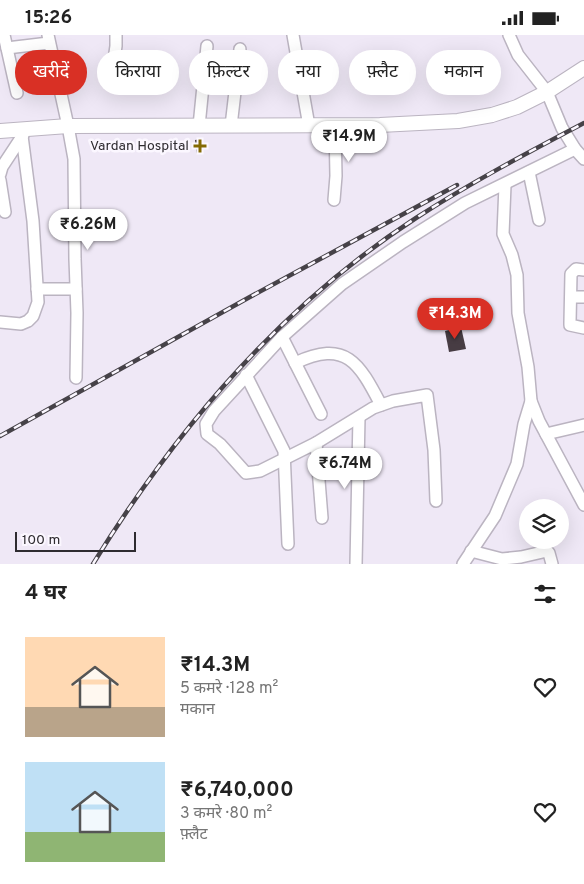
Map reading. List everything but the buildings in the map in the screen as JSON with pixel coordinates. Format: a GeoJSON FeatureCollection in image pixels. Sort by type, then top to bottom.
{"type":"FeatureCollection","features":[{"type":"Feature","properties":{"kind":"main road"},"geometry":{"type":"LineString","coordinates":[[0,131],[24,133],[68,127],[335,126],[458,121],[492,115],[517,107],[547,92],[584,69]]}},
{"type":"Feature","properties":{"kind":"street"},"geometry":{"type":"LineString","coordinates":[[4,35],[15,81]]}},
{"type":"Feature","properties":{"kind":"street"},"geometry":{"type":"LineString","coordinates":[[115,50],[116,35]]}},
{"type":"Feature","properties":{"kind":"street"},"geometry":{"type":"LineString","coordinates":[[293,35],[309,126]]}},
{"type":"Feature","properties":{"kind":"street"},"geometry":{"type":"LineString","coordinates":[[509,35],[518,55],[547,92],[562,128],[575,149],[584,159]]}},
{"type":"Feature","properties":{"kind":"street"},"geometry":{"type":"LineString","coordinates":[[7,48],[48,39],[68,127],[74,159],[76,378]]}},
{"type":"Feature","properties":{"kind":"street"},"geometry":{"type":"LineString","coordinates":[[199,126],[207,46]]}},
{"type":"Feature","properties":{"kind":"street"},"geometry":{"type":"LineString","coordinates":[[230,126],[240,49]]}},
{"type":"Feature","properties":{"kind":"street"},"geometry":{"type":"LineString","coordinates":[[334,200],[336,176],[335,126]]}},
{"type":"Feature","properties":{"kind":"street"},"geometry":{"type":"LineString","coordinates":[[0,174],[2,167],[24,133]]}},
{"type":"Feature","properties":{"kind":"street"},"geometry":{"type":"LineString","coordinates":[[0,322],[21,324],[28,321],[33,316],[38,302],[33,221],[24,133]]}},
{"type":"Feature","properties":{"kind":"street"},"geometry":{"type":"LineString","coordinates":[[436,501],[434,450],[427,395],[393,401],[372,408],[316,443],[260,471],[246,473],[220,444],[207,434],[206,424],[214,411],[282,337],[342,284],[403,242],[465,203],[575,149]]}},
{"type":"Feature","properties":{"kind":"street"},"geometry":{"type":"LineString","coordinates":[[529,172],[539,219]]}},
{"type":"Feature","properties":{"kind":"street"},"geometry":{"type":"LineString","coordinates":[[0,180],[5,212]]}},
{"type":"Feature","properties":{"kind":"street"},"geometry":{"type":"LineString","coordinates":[[505,185],[503,235],[518,275],[518,313],[528,367],[531,401],[546,434],[584,503]]}},
{"type":"Feature","properties":{"kind":"street"},"geometry":{"type":"LineString","coordinates":[[584,270],[573,271],[571,274],[570,297],[570,325],[584,328]]}},
{"type":"Feature","properties":{"kind":"street"},"geometry":{"type":"LineString","coordinates":[[37,289],[76,289]]}},
{"type":"Feature","properties":{"kind":"street"},"geometry":{"type":"LineString","coordinates":[[570,297],[584,297]]}},
{"type":"Feature","properties":{"kind":"street"},"geometry":{"type":"LineString","coordinates":[[282,337],[321,414]]}},
{"type":"Feature","properties":{"kind":"street"},"geometry":{"type":"LineString","coordinates":[[295,363],[311,355],[322,353],[336,353],[350,359],[360,369],[381,405]]}},
{"type":"Feature","properties":{"kind":"street"},"geometry":{"type":"LineString","coordinates":[[246,375],[284,451],[288,545]]}},
{"type":"Feature","properties":{"kind":"street"},"geometry":{"type":"LineString","coordinates":[[463,564],[495,516],[517,464],[524,424],[531,401]]}},
{"type":"Feature","properties":{"kind":"street"},"geometry":{"type":"LineString","coordinates":[[356,564],[359,417]]}},
{"type":"Feature","properties":{"kind":"street"},"geometry":{"type":"LineString","coordinates":[[546,434],[584,425]]}},
{"type":"Feature","properties":{"kind":"street"},"geometry":{"type":"LineString","coordinates":[[316,443],[322,519]]}},
{"type":"Feature","properties":{"kind":"street"},"geometry":{"type":"LineString","coordinates":[[471,551],[502,559],[546,551],[549,553],[552,564]]}},
{"type":"Feature","properties":{"kind":"railway"},"geometry":{"type":"LineString","coordinates":[[93,564],[125,514],[196,418],[235,373],[277,330],[321,290],[367,252],[436,205],[478,180],[584,123]]}},
{"type":"Feature","properties":{"kind":"railway"},"geometry":{"type":"LineString","coordinates":[[0,436],[248,298],[457,185]]}},
{"type":"Feature","properties":{"kind":"place","name":"Vardan Hospital"},"geometry":{"type":"Point","coordinates":[200,146]}}]}
